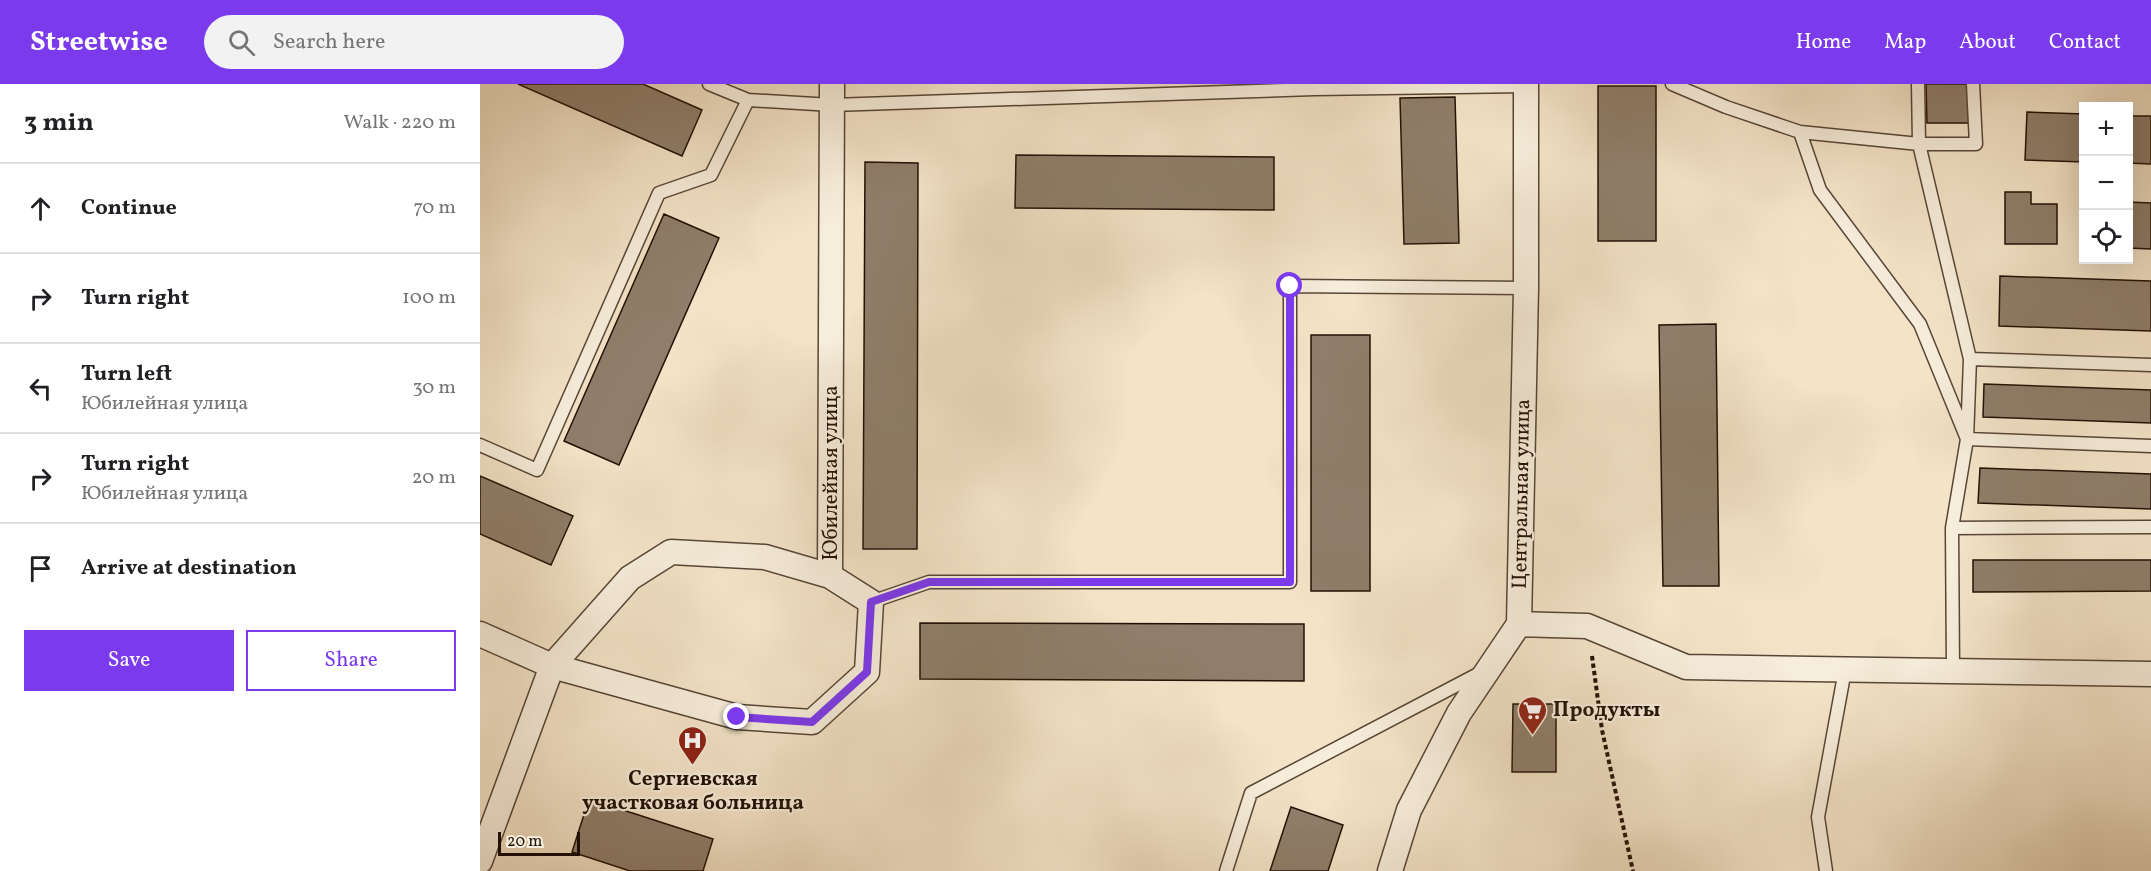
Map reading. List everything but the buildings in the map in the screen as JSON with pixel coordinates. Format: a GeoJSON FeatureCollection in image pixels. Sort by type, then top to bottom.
{"type":"FeatureCollection","features":[{"type":"Feature","properties":{"kind":"street","name":"Центральная улица"},"geometry":{"type":"LineString","coordinates":[[1519,624],[1526,288],[1527,85]]}},
{"type":"Feature","properties":{"kind":"street","name":"Юбилейная улица"},"geometry":{"type":"LineString","coordinates":[[832,95],[830,576],[871,602]]}},
{"type":"Feature","properties":{"kind":"street"},"geometry":{"type":"LineString","coordinates":[[480,861],[552,666],[630,578],[671,552],[765,557],[830,576]]}},
{"type":"Feature","properties":{"kind":"street"},"geometry":{"type":"LineString","coordinates":[[480,634],[552,666],[737,717],[812,722],[867,672],[871,602]]}},
{"type":"Feature","properties":{"kind":"street"},"geometry":{"type":"LineString","coordinates":[[1390,871],[1409,810],[1459,713],[1519,624],[1587,626],[1686,667],[2151,674]]}},
{"type":"Feature","properties":{"kind":"lane"},"geometry":{"type":"LineString","coordinates":[[709,84],[748,100],[832,95],[1527,85]]}},
{"type":"Feature","properties":{"kind":"lane"},"geometry":{"type":"LineString","coordinates":[[1672,84],[1726,107],[1800,132],[1919,144],[1976,144],[1973,84]]}},
{"type":"Feature","properties":{"kind":"lane"},"geometry":{"type":"LineString","coordinates":[[1918,84],[1919,144],[1970,358],[1967,439],[1952,528],[1953,671]]}},
{"type":"Feature","properties":{"kind":"lane"},"geometry":{"type":"LineString","coordinates":[[480,444],[537,470],[659,193],[711,175],[748,100]]}},
{"type":"Feature","properties":{"kind":"lane"},"geometry":{"type":"LineString","coordinates":[[1800,132],[1820,190],[1920,324],[1967,439]]}},
{"type":"Feature","properties":{"kind":"lane"},"geometry":{"type":"LineString","coordinates":[[871,602],[929,582],[1290,582],[1290,286],[1526,288]]}},
{"type":"Feature","properties":{"kind":"lane"},"geometry":{"type":"LineString","coordinates":[[1970,358],[2151,366]]}},
{"type":"Feature","properties":{"kind":"lane"},"geometry":{"type":"LineString","coordinates":[[1967,439],[2151,446]]}},
{"type":"Feature","properties":{"kind":"lane"},"geometry":{"type":"LineString","coordinates":[[1952,528],[2151,527]]}},
{"type":"Feature","properties":{"kind":"lane"},"geometry":{"type":"LineString","coordinates":[[1226,871],[1251,793],[1488,669]]}},
{"type":"Feature","properties":{"kind":"lane"},"geometry":{"type":"LineString","coordinates":[[1826,871],[1818,817],[1845,670]]}},
{"type":"Feature","properties":{"kind":"path"},"geometry":{"type":"LineString","coordinates":[[1587,626],[1602,730],[1633,871]]}},
{"type":"Feature","properties":{"kind":"place","name":"Продукты"},"geometry":{"type":"Point","coordinates":[1532,736]}},
{"type":"Feature","properties":{"kind":"place","name":"Сергиевская участковая больница"},"geometry":{"type":"Point","coordinates":[693,766]}},
{"type":"Feature","properties":{"kind":"route"},"geometry":{"type":"LineString","coordinates":[[737,717],[812,722],[867,672],[871,602],[929,582],[1290,582],[1290,286]]}}]}
